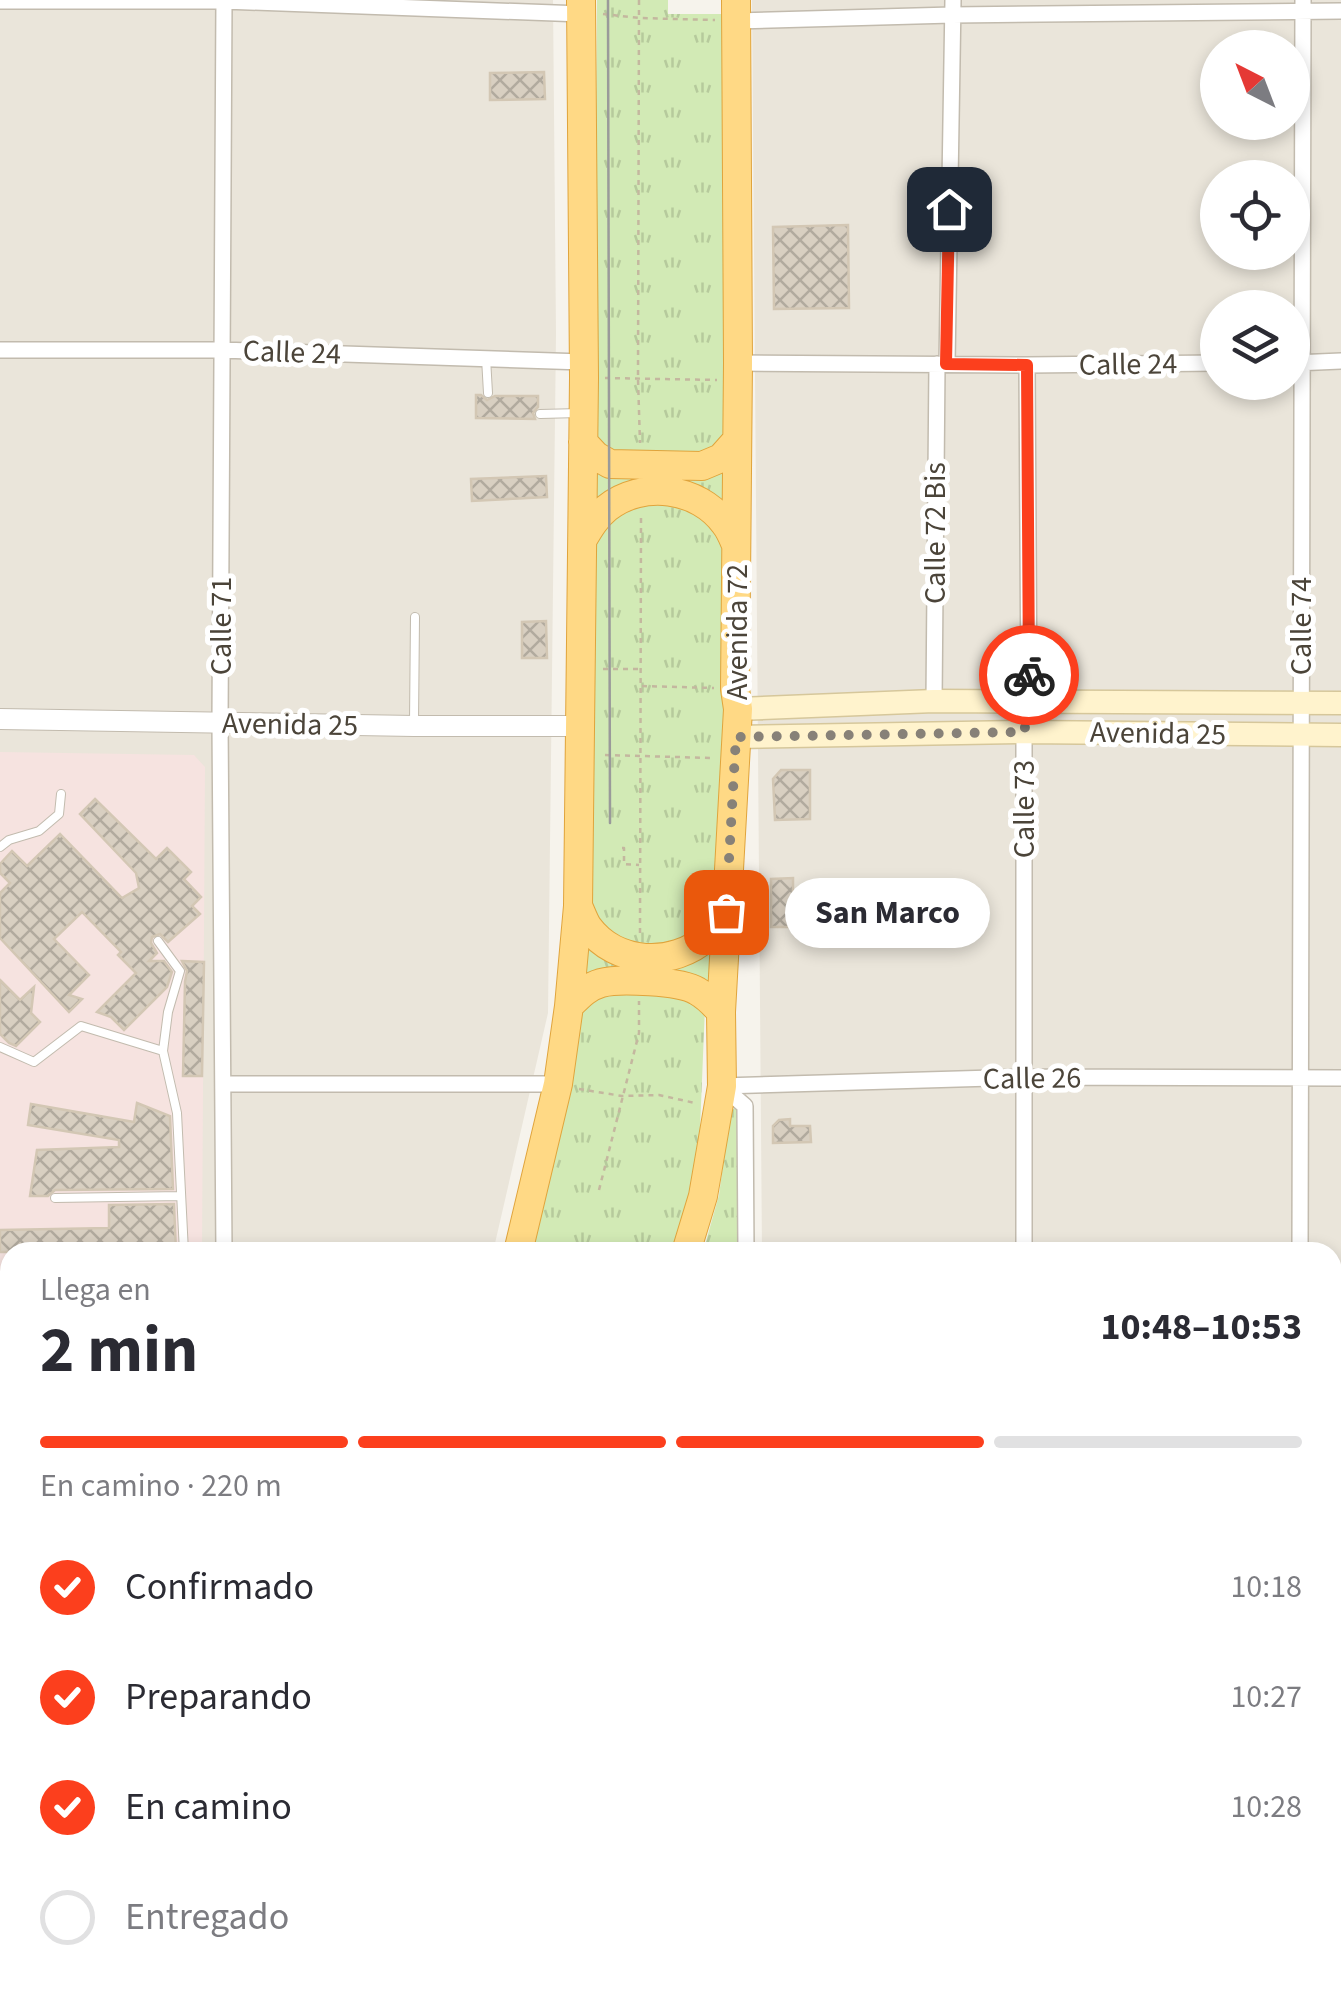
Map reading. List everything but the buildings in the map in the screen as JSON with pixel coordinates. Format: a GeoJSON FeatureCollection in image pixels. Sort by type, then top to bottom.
{"type":"FeatureCollection","features":[{"type":"Feature","properties":{"kind":"highway"},"geometry":{"type":"LineString","coordinates":[[520,1242],[558,1084],[578,906],[584,370],[582,7]]}},
{"type":"Feature","properties":{"kind":"highway","name":"Avenida 72"},"geometry":{"type":"LineString","coordinates":[[720,1097],[736,699],[736,10]]}},
{"type":"Feature","properties":{"kind":"highway"},"geometry":{"type":"LineString","coordinates":[[582,539],[594,521],[641,479],[702,466],[721,458],[737,440]]}},
{"type":"Feature","properties":{"kind":"highway"},"geometry":{"type":"LineString","coordinates":[[583,442],[596,456],[656,490],[682,494],[706,505],[725,523],[737,546]]}},
{"type":"Feature","properties":{"kind":"highway"},"geometry":{"type":"LineString","coordinates":[[578,906],[588,927],[640,970],[700,992],[721,1012]]}},
{"type":"Feature","properties":{"kind":"highway"},"geometry":{"type":"LineString","coordinates":[[569,1006],[586,990],[640,970],[657,959],[684,952],[708,936],[726,912]]}},
{"type":"Feature","properties":{"kind":"highway"},"geometry":{"type":"LineString","coordinates":[[689,1242],[703,1196],[720,1097]]}},
{"type":"Feature","properties":{"kind":"main road","name":"Avenida 25"},"geometry":{"type":"LineString","coordinates":[[736,699],[1341,702]]}},
{"type":"Feature","properties":{"kind":"main road","name":"Avenida 25"},"geometry":{"type":"LineString","coordinates":[[735,748],[1024,732],[1341,734]]}},
{"type":"Feature","properties":{"kind":"street"},"geometry":{"type":"LineString","coordinates":[[0,2],[224,0],[582,7]]}},
{"type":"Feature","properties":{"kind":"street","name":"Calle 71"},"geometry":{"type":"LineString","coordinates":[[224,0],[220,723],[224,1242]]}},
{"type":"Feature","properties":{"kind":"street"},"geometry":{"type":"LineString","coordinates":[[736,10],[1303,6],[1341,11]]}},
{"type":"Feature","properties":{"kind":"street","name":"Calle 74"},"geometry":{"type":"LineString","coordinates":[[1298,290],[1303,6]]}},
{"type":"Feature","properties":{"kind":"street"},"geometry":{"type":"LineString","coordinates":[[942,364],[952,8]]}},
{"type":"Feature","properties":{"kind":"street","name":"Calle 24"},"geometry":{"type":"LineString","coordinates":[[0,350],[222,350],[486,358],[584,370]]}},
{"type":"Feature","properties":{"kind":"street"},"geometry":{"type":"LineString","coordinates":[[1310,362],[1341,361]]}},
{"type":"Feature","properties":{"kind":"street","name":"Calle 24"},"geometry":{"type":"LineString","coordinates":[[738,372],[942,364],[1200,363]]}},
{"type":"Feature","properties":{"kind":"street","name":"Calle 72 Bis"},"geometry":{"type":"LineString","coordinates":[[934,701],[942,364]]}},
{"type":"Feature","properties":{"kind":"street","name":"Calle 73"},"geometry":{"type":"LineString","coordinates":[[1024,1242],[1024,732],[1030,702],[1027,365]]}},
{"type":"Feature","properties":{"kind":"street","name":"Calle 74"},"geometry":{"type":"LineString","coordinates":[[1298,400],[1302,702],[1300,1242]]}},
{"type":"Feature","properties":{"kind":"street","name":"Avenida 25"},"geometry":{"type":"LineString","coordinates":[[0,719],[579,726]]}},
{"type":"Feature","properties":{"kind":"street","name":"Calle 26"},"geometry":{"type":"LineString","coordinates":[[720,1097],[1025,1077],[1341,1078]]}},
{"type":"Feature","properties":{"kind":"street"},"geometry":{"type":"LineString","coordinates":[[223,1084],[558,1084]]}},
{"type":"Feature","properties":{"kind":"street","name":"Avenida 72"},"geometry":{"type":"LineString","coordinates":[[720,1097],[745,1106],[746,1242]]}},
{"type":"Feature","properties":{"kind":"lane"},"geometry":{"type":"LineString","coordinates":[[486,358],[488,393]]}},
{"type":"Feature","properties":{"kind":"lane"},"geometry":{"type":"LineString","coordinates":[[540,414],[583,412]]}},
{"type":"Feature","properties":{"kind":"lane"},"geometry":{"type":"LineString","coordinates":[[414,616],[414,726]]}},
{"type":"Feature","properties":{"kind":"lane"},"geometry":{"type":"LineString","coordinates":[[0,846],[49,823],[59,814],[62,794]]}},
{"type":"Feature","properties":{"kind":"lane"},"geometry":{"type":"LineString","coordinates":[[158,941],[180,971],[168,1012],[163,1051],[177,1113],[183,1242]]}},
{"type":"Feature","properties":{"kind":"lane"},"geometry":{"type":"LineString","coordinates":[[0,1047],[34,1062],[81,1026],[163,1051]]}},
{"type":"Feature","properties":{"kind":"lane"},"geometry":{"type":"LineString","coordinates":[[55,1198],[181,1196]]}},
{"type":"Feature","properties":{"kind":"path"},"geometry":{"type":"LineString","coordinates":[[599,1190],[639,1034],[639,0]]}},
{"type":"Feature","properties":{"kind":"path"},"geometry":{"type":"LineString","coordinates":[[582,7],[638,18],[736,10]]}},
{"type":"Feature","properties":{"kind":"path"},"geometry":{"type":"LineString","coordinates":[[584,370],[638,379],[738,372]]}},
{"type":"Feature","properties":{"kind":"path"},"geometry":{"type":"LineString","coordinates":[[598,670],[641,669]]}},
{"type":"Feature","properties":{"kind":"path"},"geometry":{"type":"LineString","coordinates":[[642,686],[736,699]]}},
{"type":"Feature","properties":{"kind":"path"},"geometry":{"type":"LineString","coordinates":[[578,756],[642,756],[735,748]]}},
{"type":"Feature","properties":{"kind":"path"},"geometry":{"type":"LineString","coordinates":[[622,848],[624,864],[640,865]]}},
{"type":"Feature","properties":{"kind":"path"},"geometry":{"type":"LineString","coordinates":[[558,1084],[622,1096],[720,1097]]}},
{"type":"Feature","properties":{"kind":"shaded area"},"geometry":{"type":"Polygon","coordinates":[[[0,0],[553,0],[556,334],[548,1013],[495,1242],[0,1242],[0,0]]]}},
{"type":"Feature","properties":{"kind":"shaded area"},"geometry":{"type":"Polygon","coordinates":[[[752,0],[1341,0],[1341,1242],[762,1242],[752,0]]]}},
{"type":"Feature","properties":{"kind":"shaded area"},"geometry":{"type":"Polygon","coordinates":[[[0,752],[194,755],[205,767],[202,1242],[0,1242],[0,752]]]}},
{"type":"Feature","properties":{"kind":"green space"},"geometry":{"type":"Polygon","coordinates":[[[597,0],[668,0],[668,14],[724,14],[724,433],[721,445],[711,454],[614,457],[594,437],[597,0]]]}},
{"type":"Feature","properties":{"kind":"green space"},"geometry":{"type":"Polygon","coordinates":[[[593,465],[723,466],[724,506],[708,492],[593,506],[593,465]]]}},
{"type":"Feature","properties":{"kind":"green space"},"geometry":{"type":"Polygon","coordinates":[[[676,501],[708,522],[724,556],[724,770],[716,895],[708,919],[689,939],[636,949],[603,924],[587,887],[594,553],[600,533],[626,508],[676,501]]]}},
{"type":"Feature","properties":{"kind":"green space"},"geometry":{"type":"Polygon","coordinates":[[[584,939],[599,954],[713,946],[710,985],[582,981],[584,939]]]}},
{"type":"Feature","properties":{"kind":"green space"},"geometry":{"type":"Polygon","coordinates":[[[597,991],[693,992],[705,1007],[699,1154],[676,1242],[534,1242],[573,1074],[579,1006],[597,991]]]}},
{"type":"Feature","properties":{"kind":"green space"},"geometry":{"type":"Polygon","coordinates":[[[736,1107],[739,1111],[738,1242],[706,1242],[719,1195],[730,1112],[736,1107]]]}},
{"type":"Feature","properties":{"kind":"tram line"},"geometry":{"type":"LineString","coordinates":[[608,0],[610,823]]}},
{"type":"Feature","properties":{"kind":"way so far"},"geometry":{"type":"LineString","coordinates":[[726,912],[736,737],[1024,732],[1030,702],[1029,675]]}},
{"type":"Feature","properties":{"kind":"place","name":"San Marco"},"geometry":{"type":"Point","coordinates":[726,912]}},
{"type":"Feature","properties":{"kind":"route"},"geometry":{"type":"LineString","coordinates":[[949,209],[946,364],[1027,365],[1029,675]]}}]}
